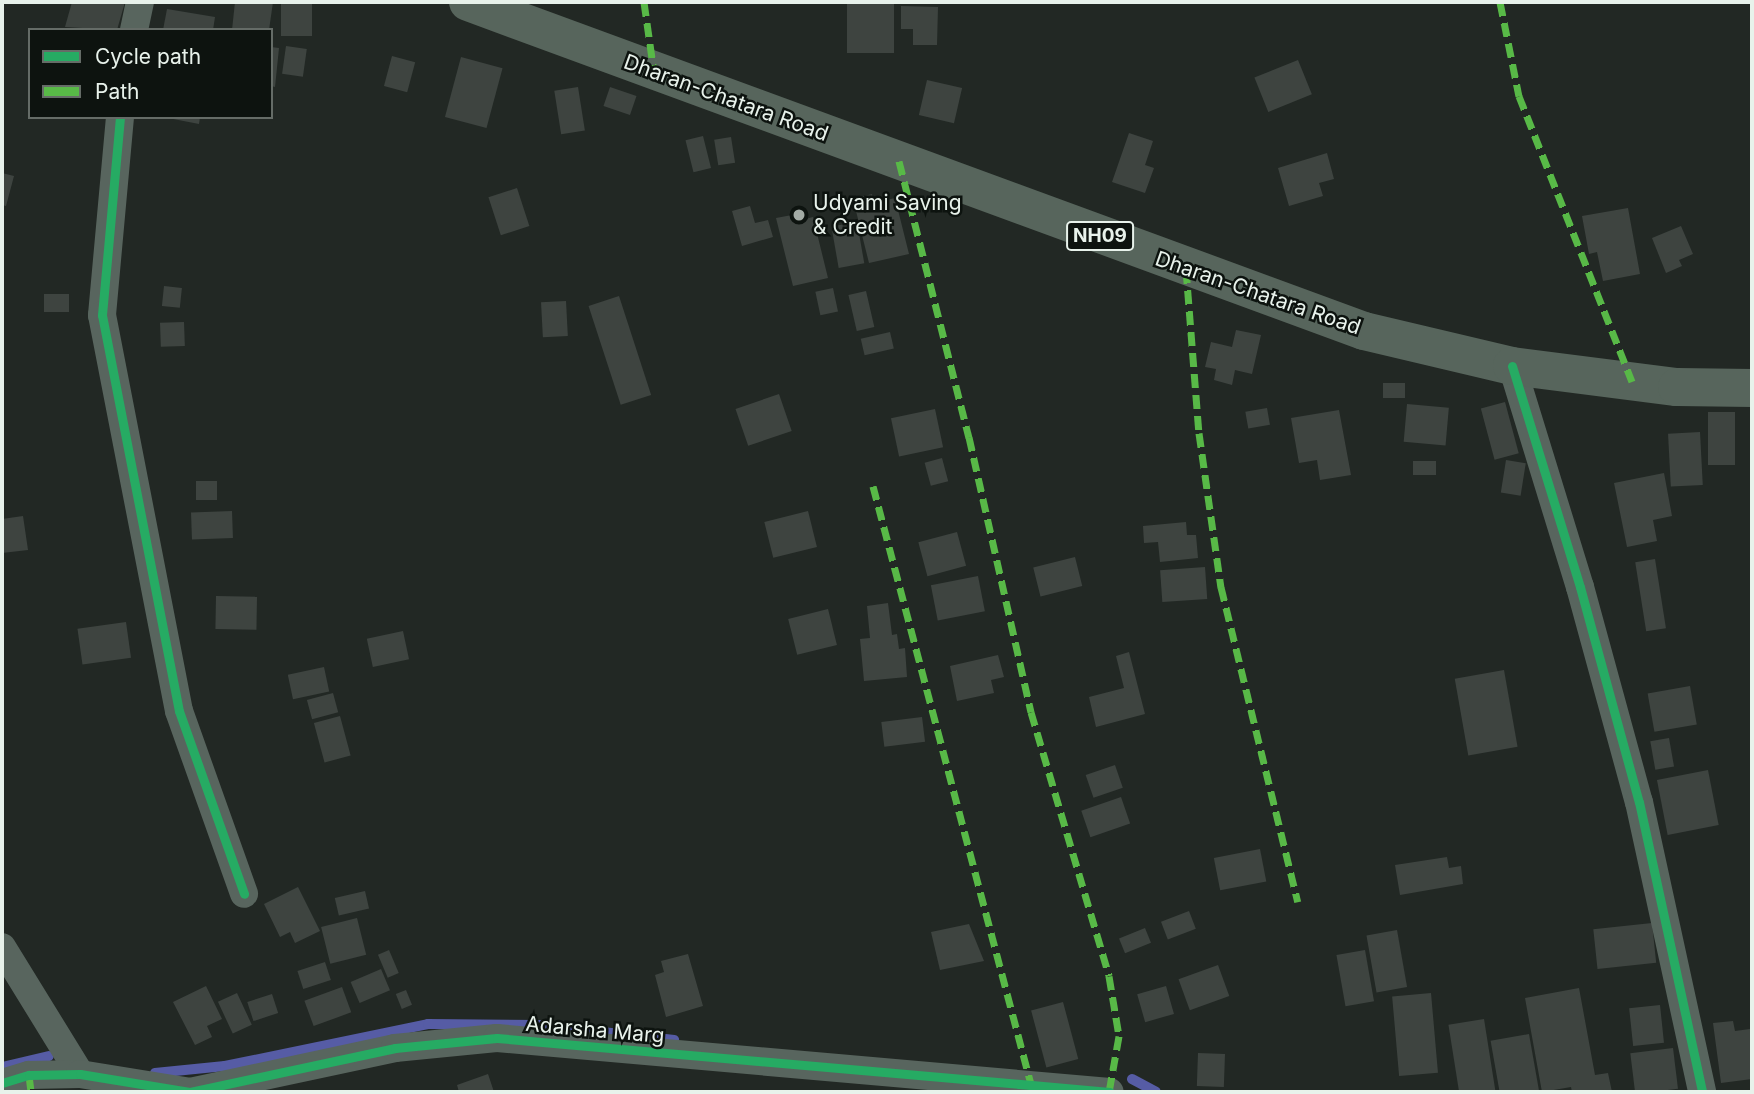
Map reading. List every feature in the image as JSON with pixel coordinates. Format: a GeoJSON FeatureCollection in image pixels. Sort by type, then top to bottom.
{"type":"FeatureCollection","features":[{"type":"Feature","properties":{"kind":"main road","name":"Dharan-Chatara Road"},"geometry":{"type":"LineString","coordinates":[[468,2],[1364,331],[1512,366],[1677,387],[1752,388]]}},
{"type":"Feature","properties":{"kind":"street"},"geometry":{"type":"LineString","coordinates":[[134,28],[141,2]]}},
{"type":"Feature","properties":{"kind":"street"},"geometry":{"type":"LineString","coordinates":[[120,119],[102,315],[179,712],[244,894]]}},
{"type":"Feature","properties":{"kind":"street"},"geometry":{"type":"LineString","coordinates":[[1512,366],[1580,587],[1639,802],[1702,1092]]}},
{"type":"Feature","properties":{"kind":"street"},"geometry":{"type":"LineString","coordinates":[[2,947],[80,1074]]}},
{"type":"Feature","properties":{"kind":"street","name":"Adarsha Marg"},"geometry":{"type":"LineString","coordinates":[[2,1083],[29,1076],[80,1074],[190,1092],[395,1048],[497,1038],[1110,1092]]}},
{"type":"Feature","properties":{"kind":"building"},"geometry":{"type":"Polygon","coordinates":[[[72,2],[125,2],[118,28],[65,27],[72,2]]]}},
{"type":"Feature","properties":{"kind":"building"},"geometry":{"type":"Polygon","coordinates":[[[235,2],[273,2],[269,28],[232,28],[235,2]]]}},
{"type":"Feature","properties":{"kind":"building"},"geometry":{"type":"Polygon","coordinates":[[[281,2],[312,2],[312,36],[281,36],[281,2]]]}},
{"type":"Feature","properties":{"kind":"building"},"geometry":{"type":"Polygon","coordinates":[[[847,2],[894,2],[894,53],[847,53],[847,2]]]}},
{"type":"Feature","properties":{"kind":"building"},"geometry":{"type":"Polygon","coordinates":[[[901,6],[938,7],[937,45],[913,45],[913,29],[901,29],[901,6]]]}},
{"type":"Feature","properties":{"kind":"building"},"geometry":{"type":"Polygon","coordinates":[[[167,9],[215,17],[213,28],[163,28],[167,9]]]}},
{"type":"Feature","properties":{"kind":"building"},"geometry":{"type":"Polygon","coordinates":[[[286,46],[307,49],[303,77],[282,74],[286,46]]]}},
{"type":"Feature","properties":{"kind":"building"},"geometry":{"type":"Polygon","coordinates":[[[273,47],[279,48],[273,86],[273,47]]]}},
{"type":"Feature","properties":{"kind":"building"},"geometry":{"type":"Polygon","coordinates":[[[392,56],[415,62],[407,92],[384,86],[392,56]]]}},
{"type":"Feature","properties":{"kind":"building"},"geometry":{"type":"Polygon","coordinates":[[[461,57],[503,68],[486,128],[445,117],[461,57]]]}},
{"type":"Feature","properties":{"kind":"building"},"geometry":{"type":"Polygon","coordinates":[[[1298,60],[1312,94],[1268,112],[1254,78],[1298,60]]]}},
{"type":"Feature","properties":{"kind":"building"},"geometry":{"type":"Polygon","coordinates":[[[927,80],[962,88],[954,123],[919,115],[927,80]]]}},
{"type":"Feature","properties":{"kind":"building"},"geometry":{"type":"Polygon","coordinates":[[[578,87],[585,130],[561,134],[554,91],[578,87]]]}},
{"type":"Feature","properties":{"kind":"building"},"geometry":{"type":"Polygon","coordinates":[[[610,87],[636,96],[630,115],[603,106],[610,87]]]}},
{"type":"Feature","properties":{"kind":"building"},"geometry":{"type":"Polygon","coordinates":[[[173,119],[200,119],[199,124],[173,119]]]}},
{"type":"Feature","properties":{"kind":"building"},"geometry":{"type":"Polygon","coordinates":[[[1129,133],[1153,141],[1145,165],[1154,168],[1145,193],[1112,182],[1129,133]]]}},
{"type":"Feature","properties":{"kind":"building"},"geometry":{"type":"Polygon","coordinates":[[[703,136],[711,168],[694,172],[686,140],[703,136]]]}},
{"type":"Feature","properties":{"kind":"building"},"geometry":{"type":"Polygon","coordinates":[[[731,137],[735,163],[718,165],[714,140],[731,137]]]}},
{"type":"Feature","properties":{"kind":"building"},"geometry":{"type":"Polygon","coordinates":[[[1327,153],[1334,179],[1319,183],[1323,196],[1289,206],[1278,168],[1327,153]]]}},
{"type":"Feature","properties":{"kind":"building"},"geometry":{"type":"Polygon","coordinates":[[[2,173],[14,176],[6,206],[2,205],[2,173]]]}},
{"type":"Feature","properties":{"kind":"building"},"geometry":{"type":"Polygon","coordinates":[[[517,188],[529,226],[501,235],[488,197],[517,188]]]}},
{"type":"Feature","properties":{"kind":"building"},"geometry":{"type":"Polygon","coordinates":[[[872,194],[874,203],[895,198],[909,254],[869,263],[853,199],[872,194]]]}},
{"type":"Feature","properties":{"kind":"building"},"geometry":{"type":"Polygon","coordinates":[[[750,206],[755,223],[768,220],[773,237],[742,246],[732,211],[750,206]]]}},
{"type":"Feature","properties":{"kind":"building"},"geometry":{"type":"Polygon","coordinates":[[[1628,208],[1640,274],[1603,281],[1597,252],[1589,254],[1582,216],[1628,208]]]}},
{"type":"Feature","properties":{"kind":"building"},"geometry":{"type":"Polygon","coordinates":[[[792,215],[794,222],[813,217],[828,278],[793,286],[776,218],[792,215]]]}},
{"type":"Feature","properties":{"kind":"building"},"geometry":{"type":"Polygon","coordinates":[[[857,222],[864,263],[839,268],[831,227],[857,222]]]}},
{"type":"Feature","properties":{"kind":"building"},"geometry":{"type":"Polygon","coordinates":[[[1681,226],[1693,254],[1679,260],[1682,266],[1666,273],[1652,238],[1681,226]]]}},
{"type":"Feature","properties":{"kind":"building"},"geometry":{"type":"Polygon","coordinates":[[[164,286],[182,288],[180,308],[162,306],[164,286]]]}},
{"type":"Feature","properties":{"kind":"building"},"geometry":{"type":"Polygon","coordinates":[[[833,288],[838,311],[820,315],[815,292],[833,288]]]}},
{"type":"Feature","properties":{"kind":"building"},"geometry":{"type":"Polygon","coordinates":[[[866,291],[874,327],[857,331],[848,295],[866,291]]]}},
{"type":"Feature","properties":{"kind":"building"},"geometry":{"type":"Polygon","coordinates":[[[44,294],[69,294],[69,312],[44,312],[44,294]]]}},
{"type":"Feature","properties":{"kind":"building"},"geometry":{"type":"Polygon","coordinates":[[[619,296],[651,395],[621,405],[589,306],[619,296]]]}},
{"type":"Feature","properties":{"kind":"building"},"geometry":{"type":"Polygon","coordinates":[[[566,301],[568,336],[543,337],[541,302],[566,301]]]}},
{"type":"Feature","properties":{"kind":"building"},"geometry":{"type":"Polygon","coordinates":[[[184,322],[185,346],[161,347],[160,323],[184,322]]]}},
{"type":"Feature","properties":{"kind":"building"},"geometry":{"type":"Polygon","coordinates":[[[1236,330],[1261,335],[1252,374],[1235,370],[1232,385],[1214,380],[1216,369],[1205,367],[1211,342],[1232,347],[1236,330]]]}},
{"type":"Feature","properties":{"kind":"building"},"geometry":{"type":"Polygon","coordinates":[[[890,332],[894,349],[865,355],[861,339],[890,332]]]}},
{"type":"Feature","properties":{"kind":"building"},"geometry":{"type":"Polygon","coordinates":[[[1383,383],[1405,383],[1405,398],[1383,398],[1383,383]]]}},
{"type":"Feature","properties":{"kind":"building"},"geometry":{"type":"Polygon","coordinates":[[[779,394],[792,431],[748,446],[736,409],[779,394]]]}},
{"type":"Feature","properties":{"kind":"building"},"geometry":{"type":"Polygon","coordinates":[[[1505,402],[1519,453],[1495,460],[1481,408],[1505,402]]]}},
{"type":"Feature","properties":{"kind":"building"},"geometry":{"type":"Polygon","coordinates":[[[1407,404],[1449,408],[1446,446],[1404,442],[1407,404]]]}},
{"type":"Feature","properties":{"kind":"building"},"geometry":{"type":"Polygon","coordinates":[[[1267,408],[1270,425],[1248,429],[1245,412],[1267,408]]]}},
{"type":"Feature","properties":{"kind":"building"},"geometry":{"type":"Polygon","coordinates":[[[935,409],[943,447],[899,457],[891,418],[935,409]]]}},
{"type":"Feature","properties":{"kind":"building"},"geometry":{"type":"Polygon","coordinates":[[[1339,410],[1351,475],[1320,480],[1317,460],[1299,463],[1291,418],[1339,410]]]}},
{"type":"Feature","properties":{"kind":"building"},"geometry":{"type":"Polygon","coordinates":[[[1708,412],[1735,412],[1735,465],[1708,465],[1708,412]]]}},
{"type":"Feature","properties":{"kind":"building"},"geometry":{"type":"Polygon","coordinates":[[[1700,432],[1703,485],[1671,487],[1668,434],[1700,432]]]}},
{"type":"Feature","properties":{"kind":"building"},"geometry":{"type":"Polygon","coordinates":[[[942,458],[948,481],[931,486],[925,463],[942,458]]]}},
{"type":"Feature","properties":{"kind":"building"},"geometry":{"type":"Polygon","coordinates":[[[1506,460],[1526,463],[1521,496],[1501,493],[1506,460]]]}},
{"type":"Feature","properties":{"kind":"building"},"geometry":{"type":"Polygon","coordinates":[[[1413,461],[1436,461],[1436,475],[1413,475],[1413,461]]]}},
{"type":"Feature","properties":{"kind":"building"},"geometry":{"type":"Polygon","coordinates":[[[1664,473],[1672,516],[1653,520],[1657,541],[1627,547],[1614,483],[1664,473]]]}},
{"type":"Feature","properties":{"kind":"building"},"geometry":{"type":"Polygon","coordinates":[[[196,481],[217,481],[217,500],[196,500],[196,481]]]}},
{"type":"Feature","properties":{"kind":"building"},"geometry":{"type":"Polygon","coordinates":[[[232,511],[233,538],[192,539],[191,512],[232,511]]]}},
{"type":"Feature","properties":{"kind":"building"},"geometry":{"type":"Polygon","coordinates":[[[808,511],[817,547],[773,558],[764,522],[808,511]]]}},
{"type":"Feature","properties":{"kind":"building"},"geometry":{"type":"Polygon","coordinates":[[[23,516],[28,550],[2,553],[2,519],[23,516]]]}},
{"type":"Feature","properties":{"kind":"building"},"geometry":{"type":"Polygon","coordinates":[[[1186,522],[1187,535],[1196,535],[1198,558],[1160,562],[1158,542],[1144,543],[1143,526],[1186,522]]]}},
{"type":"Feature","properties":{"kind":"building"},"geometry":{"type":"Polygon","coordinates":[[[957,532],[966,566],[927,576],[918,542],[957,532]]]}},
{"type":"Feature","properties":{"kind":"building"},"geometry":{"type":"Polygon","coordinates":[[[1075,557],[1082,586],[1041,597],[1033,567],[1075,557]]]}},
{"type":"Feature","properties":{"kind":"building"},"geometry":{"type":"Polygon","coordinates":[[[1655,559],[1666,628],[1646,631],[1635,562],[1655,559]]]}},
{"type":"Feature","properties":{"kind":"building"},"geometry":{"type":"Polygon","coordinates":[[[1205,567],[1207,599],[1162,602],[1160,570],[1205,567]]]}},
{"type":"Feature","properties":{"kind":"building"},"geometry":{"type":"Polygon","coordinates":[[[978,576],[985,611],[938,620],[931,585],[978,576]]]}},
{"type":"Feature","properties":{"kind":"building"},"geometry":{"type":"Polygon","coordinates":[[[216,596],[257,597],[256,630],[215,629],[216,596]]]}},
{"type":"Feature","properties":{"kind":"building"},"geometry":{"type":"Polygon","coordinates":[[[888,603],[892,635],[897,634],[899,649],[905,648],[907,677],[864,681],[860,639],[870,638],[867,606],[888,603]]]}},
{"type":"Feature","properties":{"kind":"building"},"geometry":{"type":"Polygon","coordinates":[[[828,609],[837,645],[797,655],[788,619],[828,609]]]}},
{"type":"Feature","properties":{"kind":"building"},"geometry":{"type":"Polygon","coordinates":[[[126,622],[131,658],[82,664],[77,629],[126,622]]]}},
{"type":"Feature","properties":{"kind":"building"},"geometry":{"type":"Polygon","coordinates":[[[403,631],[409,659],[373,667],[367,639],[403,631]]]}},
{"type":"Feature","properties":{"kind":"building"},"geometry":{"type":"Polygon","coordinates":[[[1129,652],[1145,714],[1096,727],[1089,697],[1124,688],[1116,656],[1129,652]]]}},
{"type":"Feature","properties":{"kind":"building"},"geometry":{"type":"Polygon","coordinates":[[[998,655],[1004,677],[991,680],[994,693],[957,701],[950,666],[998,655]]]}},
{"type":"Feature","properties":{"kind":"building"},"geometry":{"type":"Polygon","coordinates":[[[324,667],[329,691],[293,699],[288,675],[324,667]]]}},
{"type":"Feature","properties":{"kind":"building"},"geometry":{"type":"Polygon","coordinates":[[[1504,670],[1518,747],[1468,755],[1455,679],[1504,670]]]}},
{"type":"Feature","properties":{"kind":"building"},"geometry":{"type":"Polygon","coordinates":[[[1690,686],[1697,724],[1654,732],[1648,693],[1690,686]]]}},
{"type":"Feature","properties":{"kind":"building"},"geometry":{"type":"Polygon","coordinates":[[[333,693],[338,712],[312,719],[307,700],[333,693]]]}},
{"type":"Feature","properties":{"kind":"building"},"geometry":{"type":"Polygon","coordinates":[[[340,716],[351,756],[325,763],[314,723],[340,716]]]}},
{"type":"Feature","properties":{"kind":"building"},"geometry":{"type":"Polygon","coordinates":[[[922,717],[925,742],[884,747],[881,722],[922,717]]]}},
{"type":"Feature","properties":{"kind":"building"},"geometry":{"type":"Polygon","coordinates":[[[1669,738],[1674,767],[1655,770],[1650,741],[1669,738]]]}},
{"type":"Feature","properties":{"kind":"building"},"geometry":{"type":"Polygon","coordinates":[[[1115,765],[1123,788],[1094,798],[1086,775],[1115,765]]]}},
{"type":"Feature","properties":{"kind":"building"},"geometry":{"type":"Polygon","coordinates":[[[1708,770],[1719,825],[1668,835],[1657,780],[1708,770]]]}},
{"type":"Feature","properties":{"kind":"building"},"geometry":{"type":"Polygon","coordinates":[[[1121,797],[1130,823],[1090,837],[1081,811],[1121,797]]]}},
{"type":"Feature","properties":{"kind":"building"},"geometry":{"type":"Polygon","coordinates":[[[1260,849],[1266,881],[1220,890],[1214,858],[1260,849]]]}},
{"type":"Feature","properties":{"kind":"building"},"geometry":{"type":"Polygon","coordinates":[[[1447,857],[1449,868],[1461,866],[1463,884],[1400,895],[1395,865],[1447,857]]]}},
{"type":"Feature","properties":{"kind":"building"},"geometry":{"type":"Polygon","coordinates":[[[298,887],[320,931],[295,943],[290,932],[280,937],[264,904],[298,887]]]}},
{"type":"Feature","properties":{"kind":"building"},"geometry":{"type":"Polygon","coordinates":[[[365,891],[369,909],[339,916],[335,898],[365,891]]]}},
{"type":"Feature","properties":{"kind":"building"},"geometry":{"type":"Polygon","coordinates":[[[1189,911],[1196,929],[1168,939],[1161,922],[1189,911]]]}},
{"type":"Feature","properties":{"kind":"building"},"geometry":{"type":"Polygon","coordinates":[[[357,918],[366,955],[330,964],[321,927],[357,918]]]}},
{"type":"Feature","properties":{"kind":"building"},"geometry":{"type":"Polygon","coordinates":[[[1652,923],[1656,963],[1598,969],[1593,929],[1652,923]]]}},
{"type":"Feature","properties":{"kind":"building"},"geometry":{"type":"Polygon","coordinates":[[[969,924],[984,961],[940,970],[931,932],[969,924]]]}},
{"type":"Feature","properties":{"kind":"building"},"geometry":{"type":"Polygon","coordinates":[[[1145,928],[1151,943],[1125,953],[1119,938],[1145,928]]]}},
{"type":"Feature","properties":{"kind":"building"},"geometry":{"type":"Polygon","coordinates":[[[1397,930],[1407,987],[1377,993],[1366,935],[1397,930]]]}},
{"type":"Feature","properties":{"kind":"building"},"geometry":{"type":"Polygon","coordinates":[[[389,950],[399,973],[388,978],[378,955],[389,950]]]}},
{"type":"Feature","properties":{"kind":"building"},"geometry":{"type":"Polygon","coordinates":[[[1365,950],[1374,1001],[1345,1006],[1336,955],[1365,950]]]}},
{"type":"Feature","properties":{"kind":"building"},"geometry":{"type":"Polygon","coordinates":[[[688,954],[703,1006],[666,1017],[655,975],[664,972],[661,961],[688,954]]]}},
{"type":"Feature","properties":{"kind":"building"},"geometry":{"type":"Polygon","coordinates":[[[325,962],[331,980],[303,989],[297,971],[325,962]]]}},
{"type":"Feature","properties":{"kind":"building"},"geometry":{"type":"Polygon","coordinates":[[[1218,965],[1229,996],[1190,1010],[1179,979],[1218,965]]]}},
{"type":"Feature","properties":{"kind":"building"},"geometry":{"type":"Polygon","coordinates":[[[381,969],[390,990],[360,1003],[351,982],[381,969]]]}},
{"type":"Feature","properties":{"kind":"building"},"geometry":{"type":"Polygon","coordinates":[[[206,986],[222,1019],[207,1026],[212,1037],[195,1045],[173,1002],[206,986]]]}},
{"type":"Feature","properties":{"kind":"building"},"geometry":{"type":"Polygon","coordinates":[[[1166,986],[1174,1014],[1145,1022],[1137,994],[1166,986]]]}},
{"type":"Feature","properties":{"kind":"building"},"geometry":{"type":"Polygon","coordinates":[[[342,987],[351,1012],[314,1026],[304,1001],[342,987]]]}},
{"type":"Feature","properties":{"kind":"building"},"geometry":{"type":"Polygon","coordinates":[[[1579,988],[1595,1075],[1608,1073],[1612,1092],[1572,1092],[1571,1087],[1542,1092],[1525,998],[1579,988]]]}},
{"type":"Feature","properties":{"kind":"building"},"geometry":{"type":"Polygon","coordinates":[[[406,990],[412,1005],[402,1009],[396,994],[406,990]]]}},
{"type":"Feature","properties":{"kind":"building"},"geometry":{"type":"Polygon","coordinates":[[[237,993],[252,1025],[233,1034],[218,1002],[237,993]]]}},
{"type":"Feature","properties":{"kind":"building"},"geometry":{"type":"Polygon","coordinates":[[[1431,993],[1438,1073],[1399,1076],[1392,996],[1431,993]]]}},
{"type":"Feature","properties":{"kind":"building"},"geometry":{"type":"Polygon","coordinates":[[[272,994],[278,1013],[253,1021],[247,1002],[272,994]]]}},
{"type":"Feature","properties":{"kind":"building"},"geometry":{"type":"Polygon","coordinates":[[[1063,1002],[1078,1059],[1046,1068],[1031,1011],[1063,1002]]]}},
{"type":"Feature","properties":{"kind":"building"},"geometry":{"type":"Polygon","coordinates":[[[1660,1005],[1664,1043],[1633,1046],[1629,1008],[1660,1005]]]}},
{"type":"Feature","properties":{"kind":"building"},"geometry":{"type":"Polygon","coordinates":[[[1484,1019],[1496,1092],[1459,1092],[1448,1025],[1484,1019]]]}},
{"type":"Feature","properties":{"kind":"building"},"geometry":{"type":"Polygon","coordinates":[[[1733,1021],[1735,1031],[1750,1029],[1752,1079],[1721,1083],[1713,1023],[1733,1021]]]}},
{"type":"Feature","properties":{"kind":"building"},"geometry":{"type":"Polygon","coordinates":[[[1529,1034],[1539,1092],[1500,1092],[1491,1041],[1529,1034]]]}},
{"type":"Feature","properties":{"kind":"building"},"geometry":{"type":"Polygon","coordinates":[[[1673,1048],[1678,1089],[1635,1092],[1630,1053],[1673,1048]]]}},
{"type":"Feature","properties":{"kind":"building"},"geometry":{"type":"Polygon","coordinates":[[[1198,1053],[1225,1054],[1224,1087],[1197,1086],[1198,1053]]]}},
{"type":"Feature","properties":{"kind":"building"},"geometry":{"type":"Polygon","coordinates":[[[488,1074],[494,1092],[459,1092],[457,1085],[488,1074]]]}},
{"type":"Feature","properties":{"kind":"waterway"},"geometry":{"type":"LineString","coordinates":[[155,1073],[225,1066],[428,1024],[539,1025],[674,1040]]}},
{"type":"Feature","properties":{"kind":"waterway"},"geometry":{"type":"LineString","coordinates":[[2,1067],[49,1056]]}},
{"type":"Feature","properties":{"kind":"waterway"},"geometry":{"type":"LineString","coordinates":[[1132,1079],[1156,1092]]}},
{"type":"Feature","properties":{"kind":"marked path"},"geometry":{"type":"LineString","coordinates":[[644,2],[654,72]]}},
{"type":"Feature","properties":{"kind":"marked path"},"geometry":{"type":"LineString","coordinates":[[1500,2],[1519,96],[1632,381]]}},
{"type":"Feature","properties":{"kind":"marked path"},"geometry":{"type":"LineString","coordinates":[[899,161],[969,437],[1031,712],[1109,976],[1119,1036],[1109,1092]]}},
{"type":"Feature","properties":{"kind":"marked path"},"geometry":{"type":"LineString","coordinates":[[1186,269],[1199,433],[1221,587],[1298,902]]}},
{"type":"Feature","properties":{"kind":"marked path"},"geometry":{"type":"LineString","coordinates":[[873,486],[1032,1088]]}},
{"type":"Feature","properties":{"kind":"marked path"},"geometry":{"type":"LineString","coordinates":[[29,1075],[31,1092]]}},
{"type":"Feature","properties":{"kind":"cycle path"},"geometry":{"type":"LineString","coordinates":[[120,119],[102,315],[179,711],[244,894]]}},
{"type":"Feature","properties":{"kind":"cycle path"},"geometry":{"type":"LineString","coordinates":[[1512,366],[1580,587],[1639,802],[1702,1092]]}},
{"type":"Feature","properties":{"kind":"cycle path"},"geometry":{"type":"LineString","coordinates":[[2,1083],[29,1075],[80,1074],[190,1092],[395,1048],[497,1038],[1110,1092]]}},
{"type":"Feature","properties":{"kind":"place","name":"Udyami Saving & Credit"},"geometry":{"type":"Point","coordinates":[799,215]}}]}
